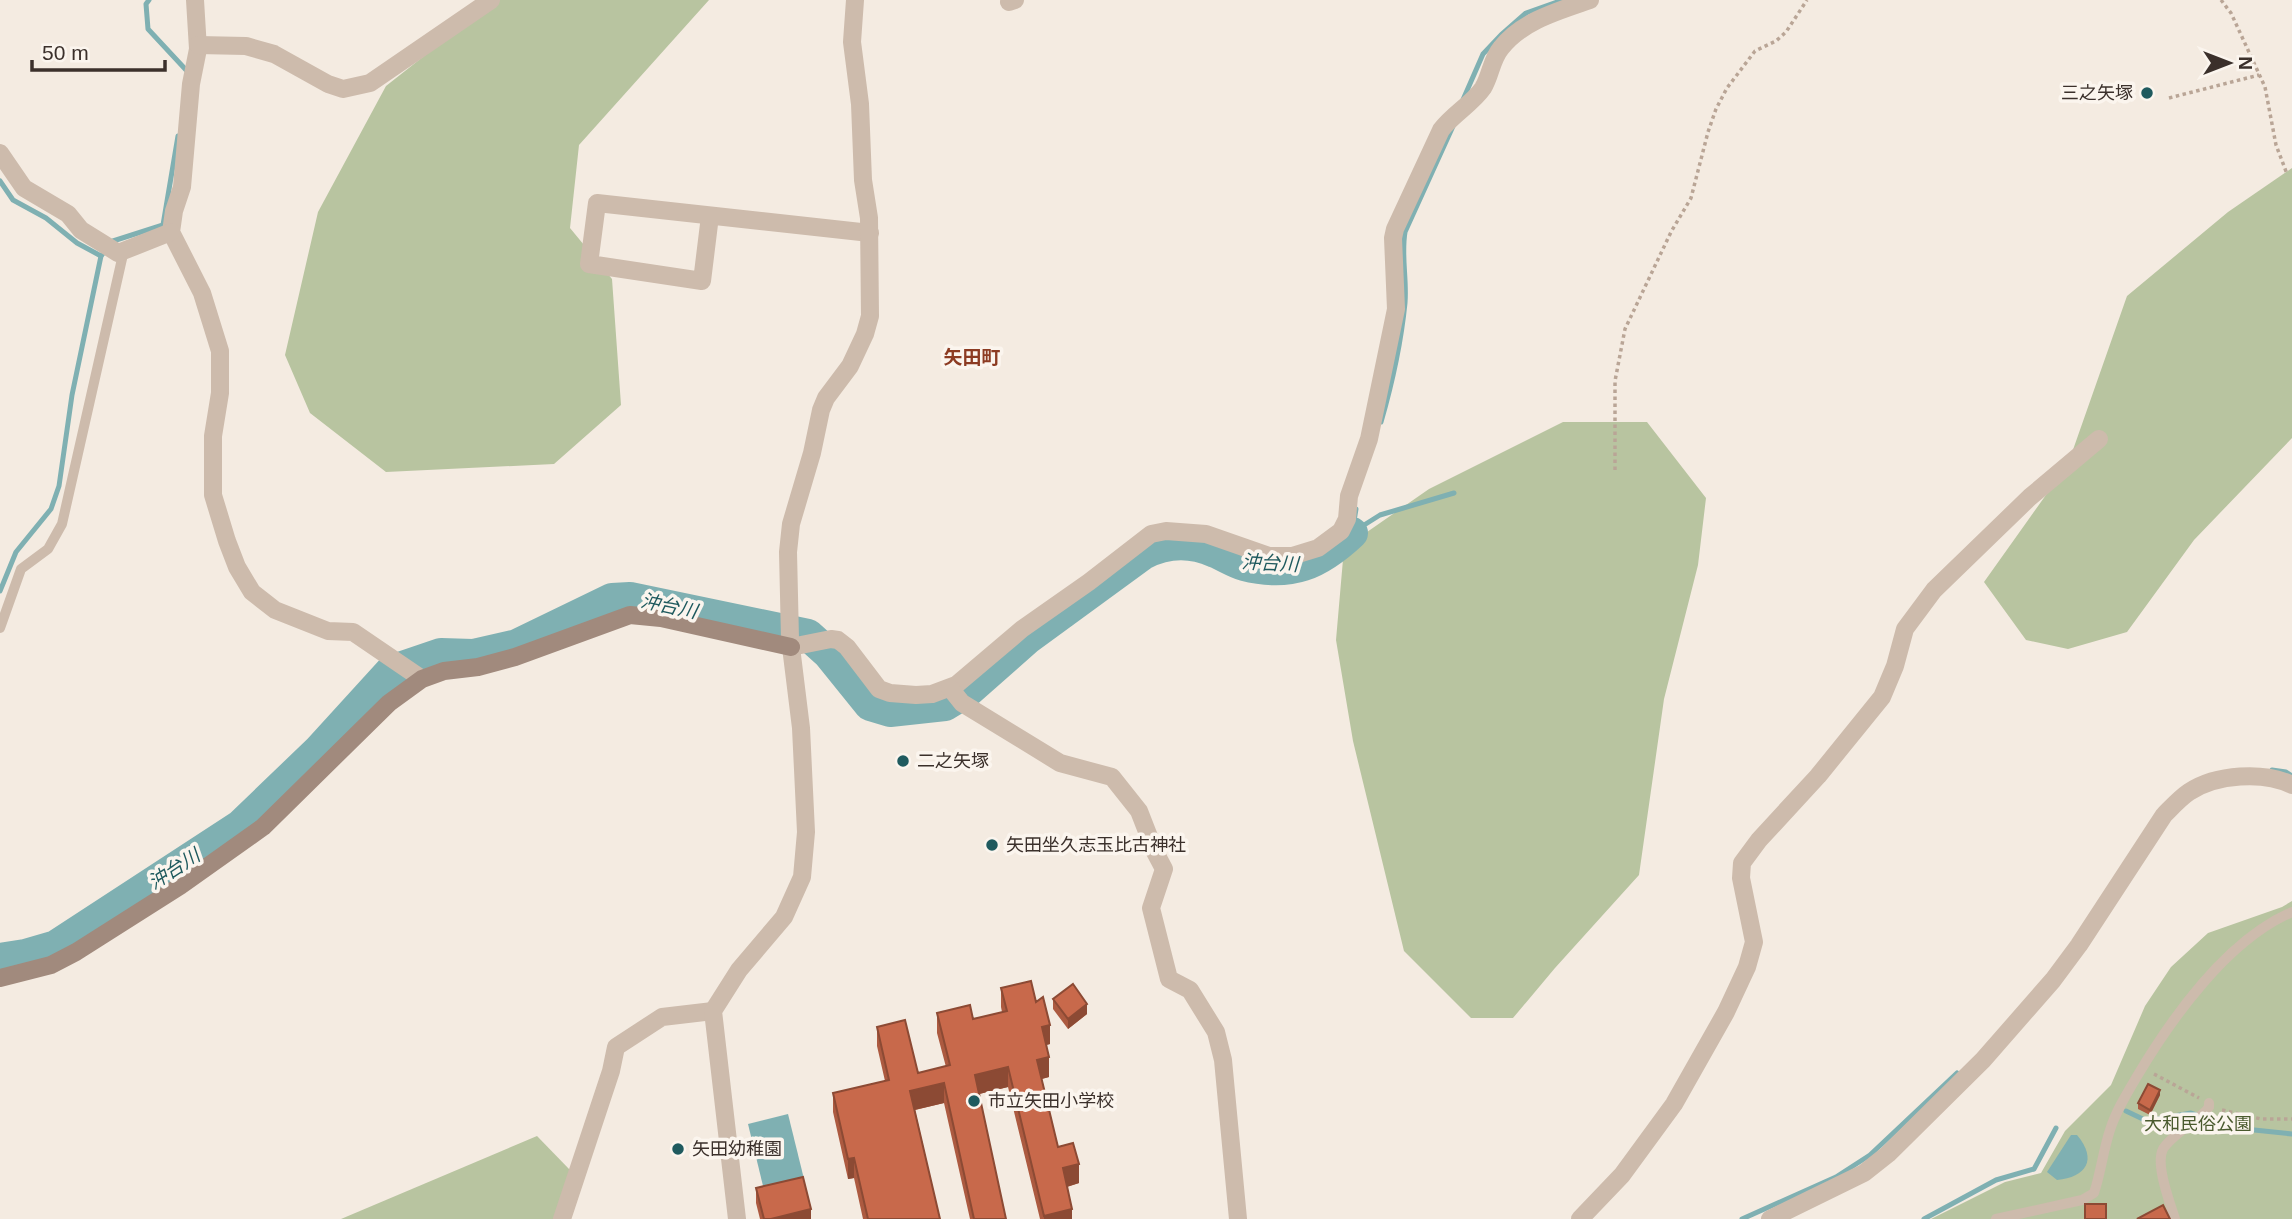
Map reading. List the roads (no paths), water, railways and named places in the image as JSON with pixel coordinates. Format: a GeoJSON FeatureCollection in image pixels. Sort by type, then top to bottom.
{"type":"FeatureCollection","features":[{"type":"Feature","properties":{"kind":"street"},"geometry":{"type":"LineString","coordinates":[[195,0],[198,45],[191,85],[182,187],[170,232],[202,293],[220,351],[220,393],[213,436],[213,495],[237,566],[252,592],[275,610],[328,631],[353,632],[422,679]]}},
{"type":"Feature","properties":{"kind":"street"},"geometry":{"type":"LineString","coordinates":[[198,45],[246,46],[274,54],[328,84],[343,89],[370,83],[491,0]]}},
{"type":"Feature","properties":{"kind":"street"},"geometry":{"type":"LineString","coordinates":[[737,1219],[713,1011],[738,970],[784,917],[802,877],[806,832],[798,689],[790,637],[788,552],[791,524],[812,453],[821,410],[826,398],[850,366],[870,316],[870,233],[863,180],[862,125],[852,42],[855,0]]}},
{"type":"Feature","properties":{"kind":"street"},"geometry":{"type":"LineString","coordinates":[[956,696],[1021,629],[1106,570],[1152,534],[1166,531],[1206,534],[1279,557],[1318,548],[1341,531],[1348,519],[1351,487],[1368,439],[1394,322],[1397,292],[1393,238],[1395,229],[1441,130],[1450,118],[1475,96],[1487,79],[1493,60],[1509,39],[1536,20],[1590,0]]}},
{"type":"Feature","properties":{"kind":"street"},"geometry":{"type":"LineString","coordinates":[[0,153],[24,188],[68,214],[81,230],[112,248],[170,232]]}},
{"type":"Feature","properties":{"kind":"street"},"geometry":{"type":"LineString","coordinates":[[710,216],[702,281],[589,264],[597,203],[870,233]]}},
{"type":"Feature","properties":{"kind":"street"},"geometry":{"type":"LineString","coordinates":[[1580,1219],[1622,1175],[1674,1104],[1726,1012],[1747,967],[1754,942],[1741,878],[1742,863],[1882,697],[1895,666],[1905,629],[1934,590],[2030,497],[2099,439]]}},
{"type":"Feature","properties":{"kind":"street"},"geometry":{"type":"LineString","coordinates":[[0,978],[51,965],[76,952],[220,859],[273,818],[388,703],[422,679],[444,671],[478,667],[515,657],[629,615],[816,642],[838,640],[847,647],[879,689],[890,693],[956,696],[1060,763],[1112,777],[1139,811],[1164,869],[1151,908],[1169,979],[1190,990],[1216,1032],[1223,1060],[1238,1219]]}},
{"type":"Feature","properties":{"kind":"street"},"geometry":{"type":"LineString","coordinates":[[1770,1219],[1864,1173],[1888,1154],[1983,1060],[2059,971],[2164,815],[2191,791],[2232,778],[2263,776],[2292,785]]}},
{"type":"Feature","properties":{"kind":"street"},"geometry":{"type":"LineString","coordinates":[[562,1219],[611,1071],[616,1047],[662,1017],[713,1011]]}},
{"type":"Feature","properties":{"kind":"lane"},"geometry":{"type":"LineString","coordinates":[[0,628],[21,569],[48,549],[62,524],[112,248]]}},
{"type":"Feature","properties":{"kind":"lane"},"geometry":{"type":"LineString","coordinates":[[1996,1219],[2082,1200],[2094,1193],[2109,1131],[2119,1108],[2170,1024],[2206,980],[2238,948],[2292,912]]}},
{"type":"Feature","properties":{"kind":"lane"},"geometry":{"type":"LineString","coordinates":[[2175,1219],[2161,1160],[2163,1149],[2203,1112]]}},
{"type":"Feature","properties":{"kind":"water"},"geometry":{"type":"Polygon","coordinates":[[[788,1114],[804,1179],[764,1190],[748,1124],[788,1114]]]}},
{"type":"Feature","properties":{"kind":"water"},"geometry":{"type":"Polygon","coordinates":[[[2071,1135],[2077,1135],[2087,1152],[2086,1166],[2075,1175],[2057,1180],[2047,1172],[2071,1135]]]}},
{"type":"Feature","properties":{"kind":"waterway"},"geometry":{"type":"LineString","coordinates":[[149,0],[146,4],[148,29],[187,71]]}},
{"type":"Feature","properties":{"kind":"waterway"},"geometry":{"type":"LineString","coordinates":[[1462,102],[1483,54],[1501,35],[1526,13],[1563,0]]}},
{"type":"Feature","properties":{"kind":"waterway"},"geometry":{"type":"LineString","coordinates":[[1381,422],[1396,363],[1403,318],[1405,232],[1454,124]]}},
{"type":"Feature","properties":{"kind":"waterway"},"geometry":{"type":"LineString","coordinates":[[0,591],[16,552],[51,509],[59,486],[72,395],[101,256],[113,241],[163,225],[178,136]]}},
{"type":"Feature","properties":{"kind":"waterway"},"geometry":{"type":"LineString","coordinates":[[0,181],[13,200],[46,218],[77,243],[101,256]]}},
{"type":"Feature","properties":{"kind":"waterway"},"geometry":{"type":"LineString","coordinates":[[1353,532],[1380,515],[1454,493]]}},
{"type":"Feature","properties":{"kind":"waterway"},"geometry":{"type":"LineString","coordinates":[[1352,533],[1356,509]]}},
{"type":"Feature","properties":{"kind":"waterway","name":"沖台川"},"geometry":{"type":"LineString","coordinates":[[0,959],[56,946],[240,826],[319,750],[391,671],[441,654],[473,655],[517,645],[612,599],[630,598],[808,635],[828,653],[870,705],[890,711],[945,705],[968,691],[1028,638],[1152,550],[1179,544],[1197,546],[1244,565],[1290,568],[1316,560],[1352,533]]}},
{"type":"Feature","properties":{"kind":"waterway"},"geometry":{"type":"LineString","coordinates":[[2272,770],[2286,772],[2292,776]]}},
{"type":"Feature","properties":{"kind":"waterway"},"geometry":{"type":"LineString","coordinates":[[1742,1219],[1836,1177],[1870,1155],[1957,1073]]}},
{"type":"Feature","properties":{"kind":"waterway"},"geometry":{"type":"LineString","coordinates":[[2126,1111],[2147,1121],[2191,1113],[2235,1128],[2292,1134]]}},
{"type":"Feature","properties":{"kind":"waterway"},"geometry":{"type":"LineString","coordinates":[[1924,1219],[1996,1180],[2034,1169],[2056,1128]]}},
{"type":"Feature","properties":{"kind":"place","name":"三之矢塚"},"geometry":{"type":"Point","coordinates":[2147,93]}},
{"type":"Feature","properties":{"kind":"place","name":"二之矢塚"},"geometry":{"type":"Point","coordinates":[903,761]}},
{"type":"Feature","properties":{"kind":"place","name":"矢田坐久志玉比古神社"},"geometry":{"type":"Point","coordinates":[992,845]}},
{"type":"Feature","properties":{"kind":"place","name":"市立矢田小学校"},"geometry":{"type":"Point","coordinates":[974,1101]}},
{"type":"Feature","properties":{"kind":"place","name":"矢田幼稚園"},"geometry":{"type":"Point","coordinates":[678,1149]}},
{"type":"Feature","properties":{"kind":"district","name":"矢田町"},"geometry":{"type":"Point","coordinates":[972,357]}},
{"type":"Feature","properties":{"kind":"park label","name":"大和民俗公園"},"geometry":{"type":"Point","coordinates":[2198,1124]}}]}
